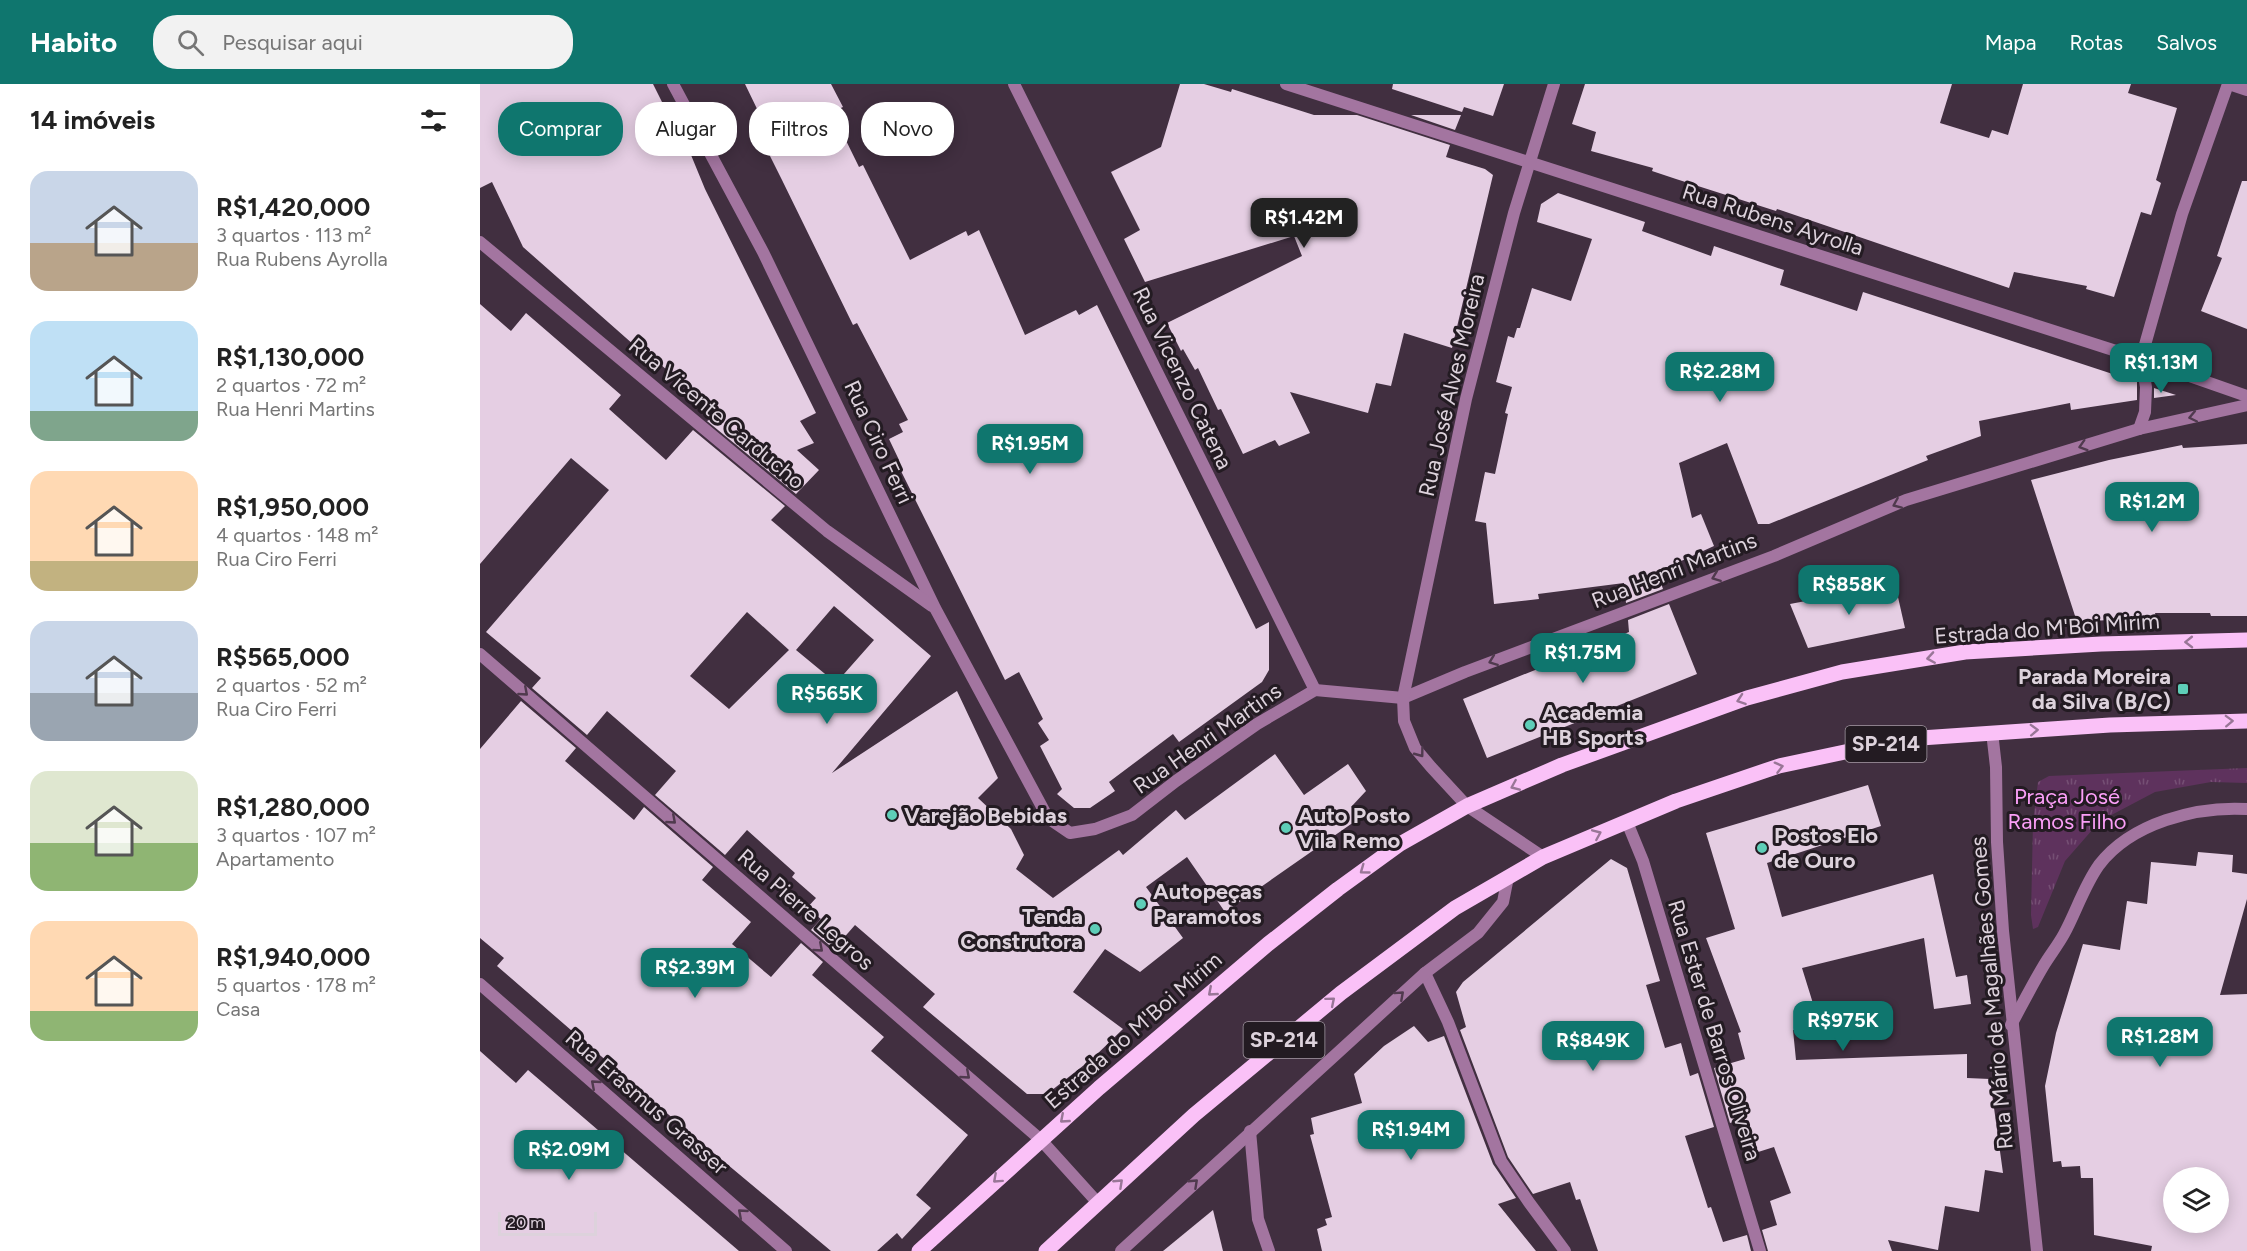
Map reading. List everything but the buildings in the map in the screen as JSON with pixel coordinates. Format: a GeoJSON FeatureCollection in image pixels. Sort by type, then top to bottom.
{"type":"FeatureCollection","features":[{"type":"Feature","properties":{"kind":"main road","name":"Estrada do M'Boi Mirim"},"geometry":{"type":"LineString","coordinates":[[918,1251],[1041,1140],[1268,944],[1400,844],[1467,806],[1562,765],[1747,698],[1842,672],[1965,652],[2101,644],[2247,640]]}},
{"type":"Feature","properties":{"kind":"main road","name":"SP-214"},"geometry":{"type":"LineString","coordinates":[[1046,1251],[1194,1115],[1341,993],[1455,908],[1543,857],[1676,801],[1779,766],[1906,739],[1992,732],[2247,721]]}},
{"type":"Feature","properties":{"kind":"street","name":"Rua Ciro Ferri"},"geometry":{"type":"LineString","coordinates":[[673,84],[763,252],[935,608],[1048,818]]}},
{"type":"Feature","properties":{"kind":"street","name":"Rua Vicenzo Catena"},"geometry":{"type":"LineString","coordinates":[[1014,84],[1315,690]]}},
{"type":"Feature","properties":{"kind":"street","name":"Rua Rubens Ayrolla"},"geometry":{"type":"LineString","coordinates":[[1286,84],[2141,359],[2247,396]]}},
{"type":"Feature","properties":{"kind":"street","name":"Rua José Alves Moreira"},"geometry":{"type":"LineString","coordinates":[[1403,698],[1466,399],[1514,213],[1554,84]]}},
{"type":"Feature","properties":{"kind":"street"},"geometry":{"type":"LineString","coordinates":[[2139,429],[2145,412],[2146,387],[2141,359],[2182,214],[2229,84],[2247,90]]}},
{"type":"Feature","properties":{"kind":"street","name":"Rua Vicente Carducho"},"geometry":{"type":"LineString","coordinates":[[480,242],[827,531],[935,608]]}},
{"type":"Feature","properties":{"kind":"street","name":"Rua Henri Martins"},"geometry":{"type":"LineString","coordinates":[[1048,818],[1070,833],[1095,830],[1132,815],[1257,724],[1315,690],[1403,698],[1774,556],[1906,500],[2139,429],[2247,405]]}},
{"type":"Feature","properties":{"kind":"street","name":"Rua Pierre Legros"},"geometry":{"type":"LineString","coordinates":[[480,654],[1041,1140],[1098,1203]]}},
{"type":"Feature","properties":{"kind":"street"},"geometry":{"type":"LineString","coordinates":[[1403,698],[1404,721],[1415,748],[1467,806],[1543,857]]}},
{"type":"Feature","properties":{"kind":"street","name":"Rua Mário de Magalhães Gomes"},"geometry":{"type":"LineString","coordinates":[[1992,732],[1996,768],[2000,886],[2012,1025],[2037,1251]]}},
{"type":"Feature","properties":{"kind":"street"},"geometry":{"type":"LineString","coordinates":[[2012,1025],[2097,868],[2110,851],[2123,841],[2148,828],[2178,817],[2204,811],[2247,809]]}},
{"type":"Feature","properties":{"kind":"street","name":"Rua Ester de Barros Oliveira"},"geometry":{"type":"LineString","coordinates":[[1627,822],[1643,861],[1760,1251]]}},
{"type":"Feature","properties":{"kind":"street"},"geometry":{"type":"LineString","coordinates":[[1121,1251],[1425,973],[1478,933],[1503,902],[1508,877]]}},
{"type":"Feature","properties":{"kind":"street"},"geometry":{"type":"LineString","coordinates":[[1425,973],[1448,1022],[1501,1161],[1565,1251]]}},
{"type":"Feature","properties":{"kind":"street","name":"Rua Erasmus Grasser"},"geometry":{"type":"LineString","coordinates":[[480,984],[786,1251]]}},
{"type":"Feature","properties":{"kind":"street"},"geometry":{"type":"LineString","coordinates":[[1250,1131],[1258,1219],[1269,1251]]}},
{"type":"Feature","properties":{"kind":"green space","name":"Praça José Ramos Filho"},"geometry":{"type":"Polygon","coordinates":[[[2247,768],[2247,783],[2211,782],[2155,792],[2100,821],[2065,861],[2038,927],[2033,929],[2031,915],[2033,822],[2038,782],[2049,776],[2247,768]]]}},
{"type":"Feature","properties":{"kind":"place","name":"Parada Moreira da Silva (B/C)"},"geometry":{"type":"Point","coordinates":[2183,689]}},
{"type":"Feature","properties":{"kind":"place","name":"Academia HB Sports"},"geometry":{"type":"Point","coordinates":[1530,725]}},
{"type":"Feature","properties":{"kind":"place","name":"Varejão Bebidas"},"geometry":{"type":"Point","coordinates":[892,815]}},
{"type":"Feature","properties":{"kind":"place","name":"Auto Posto Vila Remo"},"geometry":{"type":"Point","coordinates":[1286,828]}},
{"type":"Feature","properties":{"kind":"place","name":"Postos Elo de Ouro"},"geometry":{"type":"Point","coordinates":[1762,848]}},
{"type":"Feature","properties":{"kind":"place","name":"Autopeças Paramotos"},"geometry":{"type":"Point","coordinates":[1141,904]}},
{"type":"Feature","properties":{"kind":"place","name":"Tenda Construtora"},"geometry":{"type":"Point","coordinates":[1095,929]}}]}
